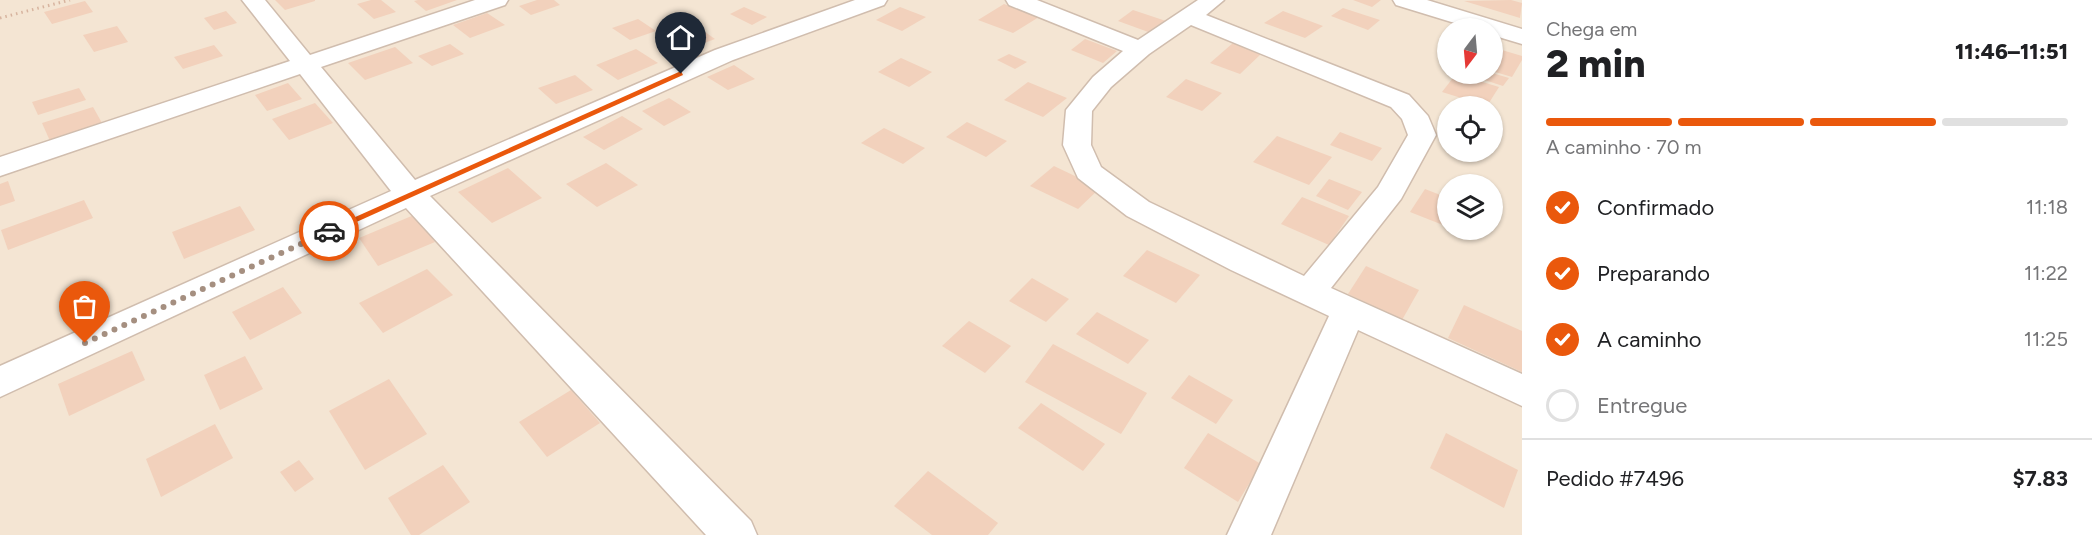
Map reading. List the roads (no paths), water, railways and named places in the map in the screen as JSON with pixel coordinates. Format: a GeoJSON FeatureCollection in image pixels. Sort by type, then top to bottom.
{"type":"FeatureCollection","features":[{"type":"Feature","properties":{"kind":"street"},"geometry":{"type":"LineString","coordinates":[[253,0],[410,194],[735,535]]}},
{"type":"Feature","properties":{"kind":"street"},"geometry":{"type":"LineString","coordinates":[[0,167],[497,0]]}},
{"type":"Feature","properties":{"kind":"street"},"geometry":{"type":"LineString","coordinates":[[0,382],[410,194],[724,55],[876,0]]}},
{"type":"Feature","properties":{"kind":"street"},"geometry":{"type":"LineString","coordinates":[[1017,0],[1140,49]]}},
{"type":"Feature","properties":{"kind":"street"},"geometry":{"type":"LineString","coordinates":[[1404,0],[1522,37]]}},
{"type":"Feature","properties":{"kind":"street"},"geometry":{"type":"LineString","coordinates":[[1309,293],[1390,192],[1422,135],[1415,116],[1400,101],[1202,8],[1140,49],[1102,82],[1079,110],[1077,145],[1088,172],[1138,209],[1309,293],[1348,312],[1522,391]]}},
{"type":"Feature","properties":{"kind":"street"},"geometry":{"type":"LineString","coordinates":[[1249,535],[1348,312]]}}]}
